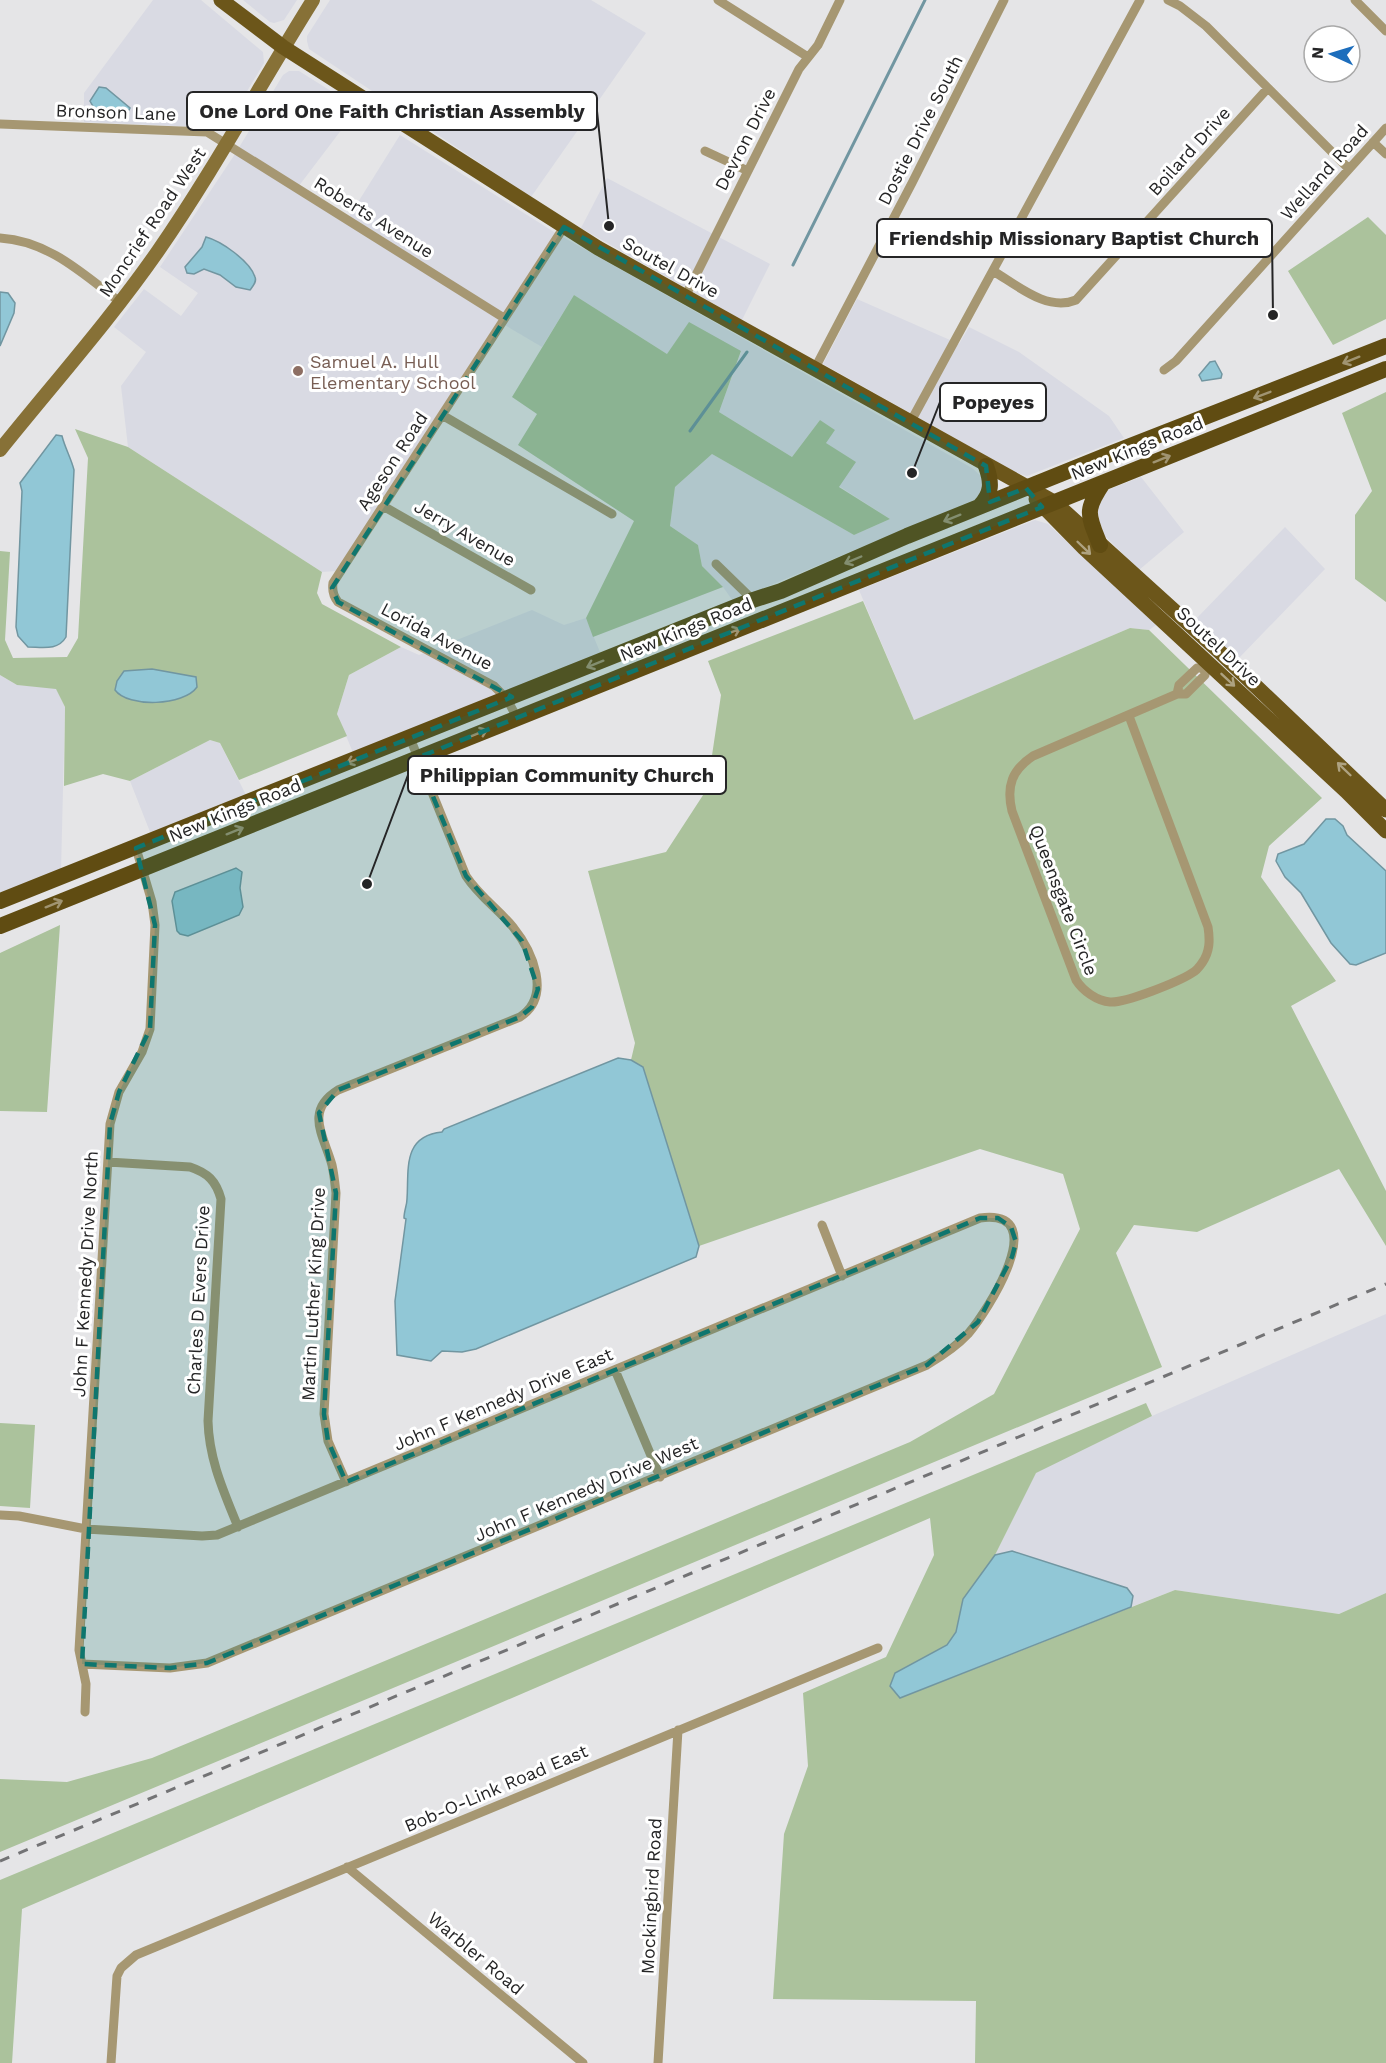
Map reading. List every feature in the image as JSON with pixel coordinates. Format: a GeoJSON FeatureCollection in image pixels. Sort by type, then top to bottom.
{"type":"FeatureCollection","features":[{"type":"Feature","properties":{"kind":"highway","name":"New Kings Road"},"geometry":{"type":"LineString","coordinates":[[0,901],[753,600],[781,591],[980,506],[1386,346]]}},
{"type":"Feature","properties":{"kind":"highway","name":"New Kings Road"},"geometry":{"type":"LineString","coordinates":[[0,926],[1386,369]]}},
{"type":"Feature","properties":{"kind":"highway"},"geometry":{"type":"LineString","coordinates":[[980,506],[990,490],[990,479],[986,466]]}},
{"type":"Feature","properties":{"kind":"highway"},"geometry":{"type":"LineString","coordinates":[[1100,545],[1089,518],[1089,506],[1103,483]]}},
{"type":"Feature","properties":{"kind":"main road","name":"Soutel Drive"},"geometry":{"type":"LineString","coordinates":[[221,0],[283,47],[564,227],[1026,488],[1100,545],[1222,654],[1386,810]]}},
{"type":"Feature","properties":{"kind":"main road","name":"Moncrief Road West"},"geometry":{"type":"LineString","coordinates":[[0,450],[158,252],[227,144],[313,0]]}},
{"type":"Feature","properties":{"kind":"main road","name":"Soutel Drive"},"geometry":{"type":"LineString","coordinates":[[1048,505],[1207,665],[1386,831]]}},
{"type":"Feature","properties":{"kind":"street"},"geometry":{"type":"LineString","coordinates":[[718,0],[808,57]]}},
{"type":"Feature","properties":{"kind":"street","name":"Devron Drive"},"geometry":{"type":"LineString","coordinates":[[685,297],[799,69],[818,45],[840,0]]}},
{"type":"Feature","properties":{"kind":"street","name":"Dostie Drive South"},"geometry":{"type":"LineString","coordinates":[[814,370],[1004,0]]}},
{"type":"Feature","properties":{"kind":"street"},"geometry":{"type":"LineString","coordinates":[[910,423],[1140,0]]}},
{"type":"Feature","properties":{"kind":"street"},"geometry":{"type":"LineString","coordinates":[[1168,0],[1180,6],[1206,26],[1349,169]]}},
{"type":"Feature","properties":{"kind":"street"},"geometry":{"type":"LineString","coordinates":[[1355,0],[1386,31]]}},
{"type":"Feature","properties":{"kind":"street","name":"Boilard Drive"},"geometry":{"type":"LineString","coordinates":[[993,271],[1054,304],[1066,305],[1076,300],[1268,88]]}},
{"type":"Feature","properties":{"kind":"street","name":"Bronson Lane"},"geometry":{"type":"LineString","coordinates":[[0,124],[207,132],[227,144]]}},
{"type":"Feature","properties":{"kind":"street","name":"Welland Road"},"geometry":{"type":"LineString","coordinates":[[1164,370],[1176,361],[1386,128]]}},
{"type":"Feature","properties":{"kind":"street"},"geometry":{"type":"LineString","coordinates":[[1373,142],[1386,154]]}},
{"type":"Feature","properties":{"kind":"street","name":"Roberts Avenue"},"geometry":{"type":"LineString","coordinates":[[227,144],[504,318]]}},
{"type":"Feature","properties":{"kind":"street"},"geometry":{"type":"LineString","coordinates":[[705,151],[747,171]]}},
{"type":"Feature","properties":{"kind":"street","name":"Ageson Road"},"geometry":{"type":"LineString","coordinates":[[333,594],[333,583],[564,227]]}},
{"type":"Feature","properties":{"kind":"street"},"geometry":{"type":"LineString","coordinates":[[0,238],[27,242],[48,250],[120,302]]}},
{"type":"Feature","properties":{"kind":"street"},"geometry":{"type":"LineString","coordinates":[[1316,374],[1326,393]]}},
{"type":"Feature","properties":{"kind":"street"},"geometry":{"type":"LineString","coordinates":[[442,415],[612,514]]}},
{"type":"Feature","properties":{"kind":"street","name":"Jerry Avenue"},"geometry":{"type":"LineString","coordinates":[[383,506],[531,590]]}},
{"type":"Feature","properties":{"kind":"street"},"geometry":{"type":"LineString","coordinates":[[716,564],[753,600]]}},
{"type":"Feature","properties":{"kind":"street"},"geometry":{"type":"LineString","coordinates":[[781,591],[783,611]]}},
{"type":"Feature","properties":{"kind":"street","name":"Lorida Avenue"},"geometry":{"type":"LineString","coordinates":[[333,594],[338,602],[487,682],[507,699],[518,718]]}},
{"type":"Feature","properties":{"kind":"street"},"geometry":{"type":"LineString","coordinates":[[1207,665],[1222,654]]}},
{"type":"Feature","properties":{"kind":"street","name":"Queensgate Circle"},"geometry":{"type":"LineString","coordinates":[[1129,716],[1208,927],[1210,940],[1203,962],[1194,972],[1121,1002],[1108,1002],[1087,992],[1076,980],[1012,811],[1009,799],[1010,789],[1015,772],[1033,756],[1177,694],[1186,694],[1204,675],[1207,665]]}},
{"type":"Feature","properties":{"kind":"street","name":"Martin Luther King Drive"},"geometry":{"type":"LineString","coordinates":[[346,1482],[328,1441],[324,1414],[336,1193],[331,1163],[320,1133],[319,1113],[323,1103],[338,1090],[520,1017],[532,1007],[538,989],[537,978],[522,941],[505,918],[474,889],[466,876],[410,738]]}},
{"type":"Feature","properties":{"kind":"street","name":"John F Kennedy Drive North"},"geometry":{"type":"LineString","coordinates":[[85,1712],[86,1684],[79,1650],[113,1108],[119,1092],[142,1052],[150,1029],[155,925],[152,902],[136,848]]}},
{"type":"Feature","properties":{"kind":"street","name":"Charles D Evers Drive"},"geometry":{"type":"LineString","coordinates":[[108,1162],[190,1167],[212,1178],[218,1189],[220,1199],[208,1438],[216,1469],[238,1527]]}},
{"type":"Feature","properties":{"kind":"street","name":"John F Kennedy Drive East"},"geometry":{"type":"LineString","coordinates":[[0,1515],[19,1516],[86,1529],[210,1536],[238,1527],[980,1218],[998,1218],[1005,1221]]}},
{"type":"Feature","properties":{"kind":"street","name":"John F Kennedy Drive West"},"geometry":{"type":"LineString","coordinates":[[82,1664],[170,1668],[207,1663],[927,1365],[949,1351],[966,1335],[988,1307],[1012,1257],[1016,1242],[1015,1235],[1005,1221]]}},
{"type":"Feature","properties":{"kind":"street"},"geometry":{"type":"LineString","coordinates":[[822,1225],[842,1276]]}},
{"type":"Feature","properties":{"kind":"street"},"geometry":{"type":"LineString","coordinates":[[615,1370],[660,1477]]}},
{"type":"Feature","properties":{"kind":"street","name":"Bob-O-Link Road East"},"geometry":{"type":"LineString","coordinates":[[111,2063],[116,1984],[121,1968],[136,1955],[878,1648]]}},
{"type":"Feature","properties":{"kind":"street","name":"Mockingbird Road"},"geometry":{"type":"LineString","coordinates":[[658,2063],[678,1730]]}},
{"type":"Feature","properties":{"kind":"street","name":"Warbler Road"},"geometry":{"type":"LineString","coordinates":[[347,1868],[583,2063]]}},
{"type":"Feature","properties":{"kind":"highlighted area"},"geometry":{"type":"Polygon","coordinates":[[[564,227],[986,466],[990,502],[1026,488],[1042,507],[417,758],[466,876],[522,941],[538,989],[532,1007],[520,1017],[338,1090],[319,1113],[336,1193],[324,1414],[328,1441],[346,1482],[980,1218],[998,1218],[1011,1227],[1016,1242],[1012,1257],[978,1322],[927,1365],[207,1663],[170,1668],[82,1664],[110,1124],[119,1092],[150,1029],[155,925],[136,848],[512,697],[338,602],[332,588],[564,227]]]}},
{"type":"Feature","properties":{"kind":"shaded area"},"geometry":{"type":"Polygon","coordinates":[[[153,0],[201,0],[263,52],[264,63],[225,128],[84,122],[84,93],[153,0]]]}},
{"type":"Feature","properties":{"kind":"shaded area"},"geometry":{"type":"Polygon","coordinates":[[[243,0],[297,0],[284,20],[274,23],[243,0]]]}},
{"type":"Feature","properties":{"kind":"shaded area"},"geometry":{"type":"Polygon","coordinates":[[[330,0],[591,0],[646,33],[531,197],[309,49],[307,36],[330,0]]]}},
{"type":"Feature","properties":{"kind":"shaded area"},"geometry":{"type":"Polygon","coordinates":[[[289,71],[299,71],[358,108],[295,191],[345,223],[400,135],[554,232],[972,468],[982,477],[986,495],[733,601],[702,566],[698,545],[670,526],[675,487],[712,454],[854,535],[890,519],[839,486],[826,442],[835,430],[820,420],[792,457],[719,412],[741,352],[667,354],[574,295],[542,347],[498,321],[336,571],[322,572],[128,447],[121,386],[146,352],[114,327],[144,289],[181,316],[198,293],[160,267],[235,154],[283,75],[289,71]]]}},
{"type":"Feature","properties":{"kind":"shaded area"},"geometry":{"type":"Polygon","coordinates":[[[607,178],[770,264],[742,320],[581,228],[607,178]]]}},
{"type":"Feature","properties":{"kind":"shaded area"},"geometry":{"type":"Polygon","coordinates":[[[857,299],[959,344],[969,327],[1019,352],[1109,416],[1124,438],[1027,476],[1017,473],[823,364],[857,299]]]}},
{"type":"Feature","properties":{"kind":"shaded area"},"geometry":{"type":"Polygon","coordinates":[[[1141,477],[1184,532],[1139,570],[1101,532],[1096,501],[1110,489],[1141,477]]]}},
{"type":"Feature","properties":{"kind":"shaded area"},"geometry":{"type":"Polygon","coordinates":[[[1035,520],[1048,524],[1156,625],[1149,630],[1130,628],[914,720],[859,590],[1035,520]]]}},
{"type":"Feature","properties":{"kind":"shaded area"},"geometry":{"type":"Polygon","coordinates":[[[1285,527],[1325,569],[1238,659],[1194,621],[1285,527]]]}},
{"type":"Feature","properties":{"kind":"shaded area"},"geometry":{"type":"Polygon","coordinates":[[[532,610],[564,625],[586,618],[602,657],[354,755],[337,714],[349,675],[401,647],[419,655],[532,610]]]}},
{"type":"Feature","properties":{"kind":"shaded area"},"geometry":{"type":"Polygon","coordinates":[[[0,675],[17,685],[56,688],[65,707],[61,871],[0,894],[0,675]]]}},
{"type":"Feature","properties":{"kind":"shaded area"},"geometry":{"type":"Polygon","coordinates":[[[210,740],[220,743],[248,799],[152,837],[130,781],[210,740]]]}},
{"type":"Feature","properties":{"kind":"shaded area"},"geometry":{"type":"Polygon","coordinates":[[[1386,1314],[1386,1593],[1339,1614],[1175,1590],[1131,1607],[1133,1596],[1012,1551],[995,1555],[1036,1472],[1152,1416],[1386,1314]]]}},
{"type":"Feature","properties":{"kind":"green space"},"geometry":{"type":"Polygon","coordinates":[[[1368,217],[1386,235],[1386,319],[1333,345],[1288,271],[1368,217]]]}},
{"type":"Feature","properties":{"kind":"green space"},"geometry":{"type":"Polygon","coordinates":[[[574,295],[667,354],[689,322],[741,351],[719,412],[792,457],[820,420],[835,430],[826,443],[856,462],[839,487],[890,519],[854,535],[712,454],[675,487],[670,526],[698,545],[702,566],[723,587],[593,637],[586,618],[634,521],[518,445],[537,414],[512,397],[574,295]]]}},
{"type":"Feature","properties":{"kind":"green space"},"geometry":{"type":"Polygon","coordinates":[[[1386,392],[1386,602],[1355,579],[1355,515],[1372,491],[1342,413],[1386,392]]]}},
{"type":"Feature","properties":{"kind":"green space"},"geometry":{"type":"Polygon","coordinates":[[[75,429],[128,447],[322,572],[317,593],[322,604],[401,647],[349,675],[337,714],[347,736],[239,780],[220,743],[210,740],[130,781],[103,774],[64,786],[65,707],[56,689],[17,685],[0,675],[0,551],[10,552],[5,640],[13,658],[67,657],[78,638],[88,458],[75,429]]]}},
{"type":"Feature","properties":{"kind":"green space"},"geometry":{"type":"Polygon","coordinates":[[[863,601],[914,720],[1130,628],[1149,630],[1322,798],[1269,846],[1261,877],[1336,981],[1291,1006],[1386,1191],[1386,1246],[1339,1169],[1197,1232],[1134,1225],[1116,1253],[1162,1367],[0,1852],[0,1779],[67,1782],[152,1758],[910,1442],[994,1394],[1080,1229],[1063,1174],[980,1149],[699,1246],[643,1068],[631,1060],[635,1043],[588,871],[666,852],[707,789],[721,695],[708,661],[863,601]]]}},
{"type":"Feature","properties":{"kind":"green space"},"geometry":{"type":"Polygon","coordinates":[[[60,925],[47,1112],[0,1111],[0,953],[60,925]]]}},
{"type":"Feature","properties":{"kind":"green space"},"geometry":{"type":"Polygon","coordinates":[[[1146,1403],[1152,1416],[1036,1473],[995,1555],[963,1599],[956,1632],[947,1645],[895,1673],[900,1698],[1175,1590],[1339,1614],[1386,1593],[1386,2063],[975,2063],[976,2001],[773,1999],[784,1834],[808,1766],[803,1693],[886,1657],[934,1555],[930,1518],[22,1909],[12,2063],[0,2063],[0,1880],[1146,1403]]]}},
{"type":"Feature","properties":{"kind":"green space"},"geometry":{"type":"Polygon","coordinates":[[[0,1423],[35,1425],[30,1508],[0,1506],[0,1423]]]}},
{"type":"Feature","properties":{"kind":"water"},"geometry":{"type":"Polygon","coordinates":[[[99,87],[106,88],[130,108],[129,110],[94,108],[90,101],[99,87]]]}},
{"type":"Feature","properties":{"kind":"water"},"geometry":{"type":"Polygon","coordinates":[[[206,237],[227,247],[252,271],[255,279],[250,290],[236,287],[220,275],[204,269],[194,274],[187,273],[185,267],[202,247],[206,237]]]}},
{"type":"Feature","properties":{"kind":"water"},"geometry":{"type":"Polygon","coordinates":[[[0,292],[8,293],[15,303],[14,313],[0,346],[0,292]]]}},
{"type":"Feature","properties":{"kind":"water"},"geometry":{"type":"Polygon","coordinates":[[[1215,361],[1222,374],[1221,378],[1202,381],[1199,375],[1210,362],[1215,361]]]}},
{"type":"Feature","properties":{"kind":"water"},"geometry":{"type":"Polygon","coordinates":[[[56,435],[62,436],[74,470],[66,637],[54,646],[28,647],[18,636],[16,627],[22,491],[20,483],[56,435]]]}},
{"type":"Feature","properties":{"kind":"water"},"geometry":{"type":"Polygon","coordinates":[[[152,669],[196,677],[197,687],[181,698],[156,702],[131,700],[115,690],[117,681],[124,671],[152,669]]]}},
{"type":"Feature","properties":{"kind":"water"},"geometry":{"type":"Polygon","coordinates":[[[1326,819],[1335,819],[1343,826],[1347,835],[1386,871],[1386,953],[1356,965],[1350,964],[1331,943],[1301,893],[1285,877],[1276,861],[1278,854],[1304,844],[1326,819]]]}},
{"type":"Feature","properties":{"kind":"water"},"geometry":{"type":"Polygon","coordinates":[[[236,868],[242,872],[240,888],[243,907],[239,915],[188,936],[180,934],[177,931],[172,901],[175,892],[236,868]]]}},
{"type":"Feature","properties":{"kind":"water"},"geometry":{"type":"Polygon","coordinates":[[[618,1058],[631,1060],[643,1067],[699,1246],[696,1257],[476,1349],[462,1352],[442,1351],[431,1361],[397,1355],[395,1301],[406,1219],[404,1218],[408,1166],[414,1147],[429,1135],[442,1132],[444,1129],[618,1058]]]}},
{"type":"Feature","properties":{"kind":"water"},"geometry":{"type":"Polygon","coordinates":[[[1012,1551],[1127,1588],[1133,1596],[1131,1607],[900,1698],[890,1686],[895,1673],[947,1645],[956,1632],[963,1599],[995,1555],[1012,1551]]]}},
{"type":"Feature","properties":{"kind":"waterway"},"geometry":{"type":"LineString","coordinates":[[793,265],[925,0]]}},
{"type":"Feature","properties":{"kind":"waterway"},"geometry":{"type":"LineString","coordinates":[[690,431],[747,352]]}},
{"type":"Feature","properties":{"kind":"railway"},"geometry":{"type":"LineString","coordinates":[[0,1861],[1386,1284]]}},
{"type":"Feature","properties":{"kind":"place","name":"One Lord One Faith Christian Assembly"},"geometry":{"type":"Point","coordinates":[609,226]}},
{"type":"Feature","properties":{"kind":"place","name":"Friendship Missionary Baptist Church"},"geometry":{"type":"Point","coordinates":[1273,315]}},
{"type":"Feature","properties":{"kind":"place","name":"Samuel A. Hull Elementary School"},"geometry":{"type":"Point","coordinates":[298,371]}},
{"type":"Feature","properties":{"kind":"place","name":"Popeyes"},"geometry":{"type":"Point","coordinates":[912,473]}},
{"type":"Feature","properties":{"kind":"place","name":"Philippian Community Church"},"geometry":{"type":"Point","coordinates":[367,884]}}]}
